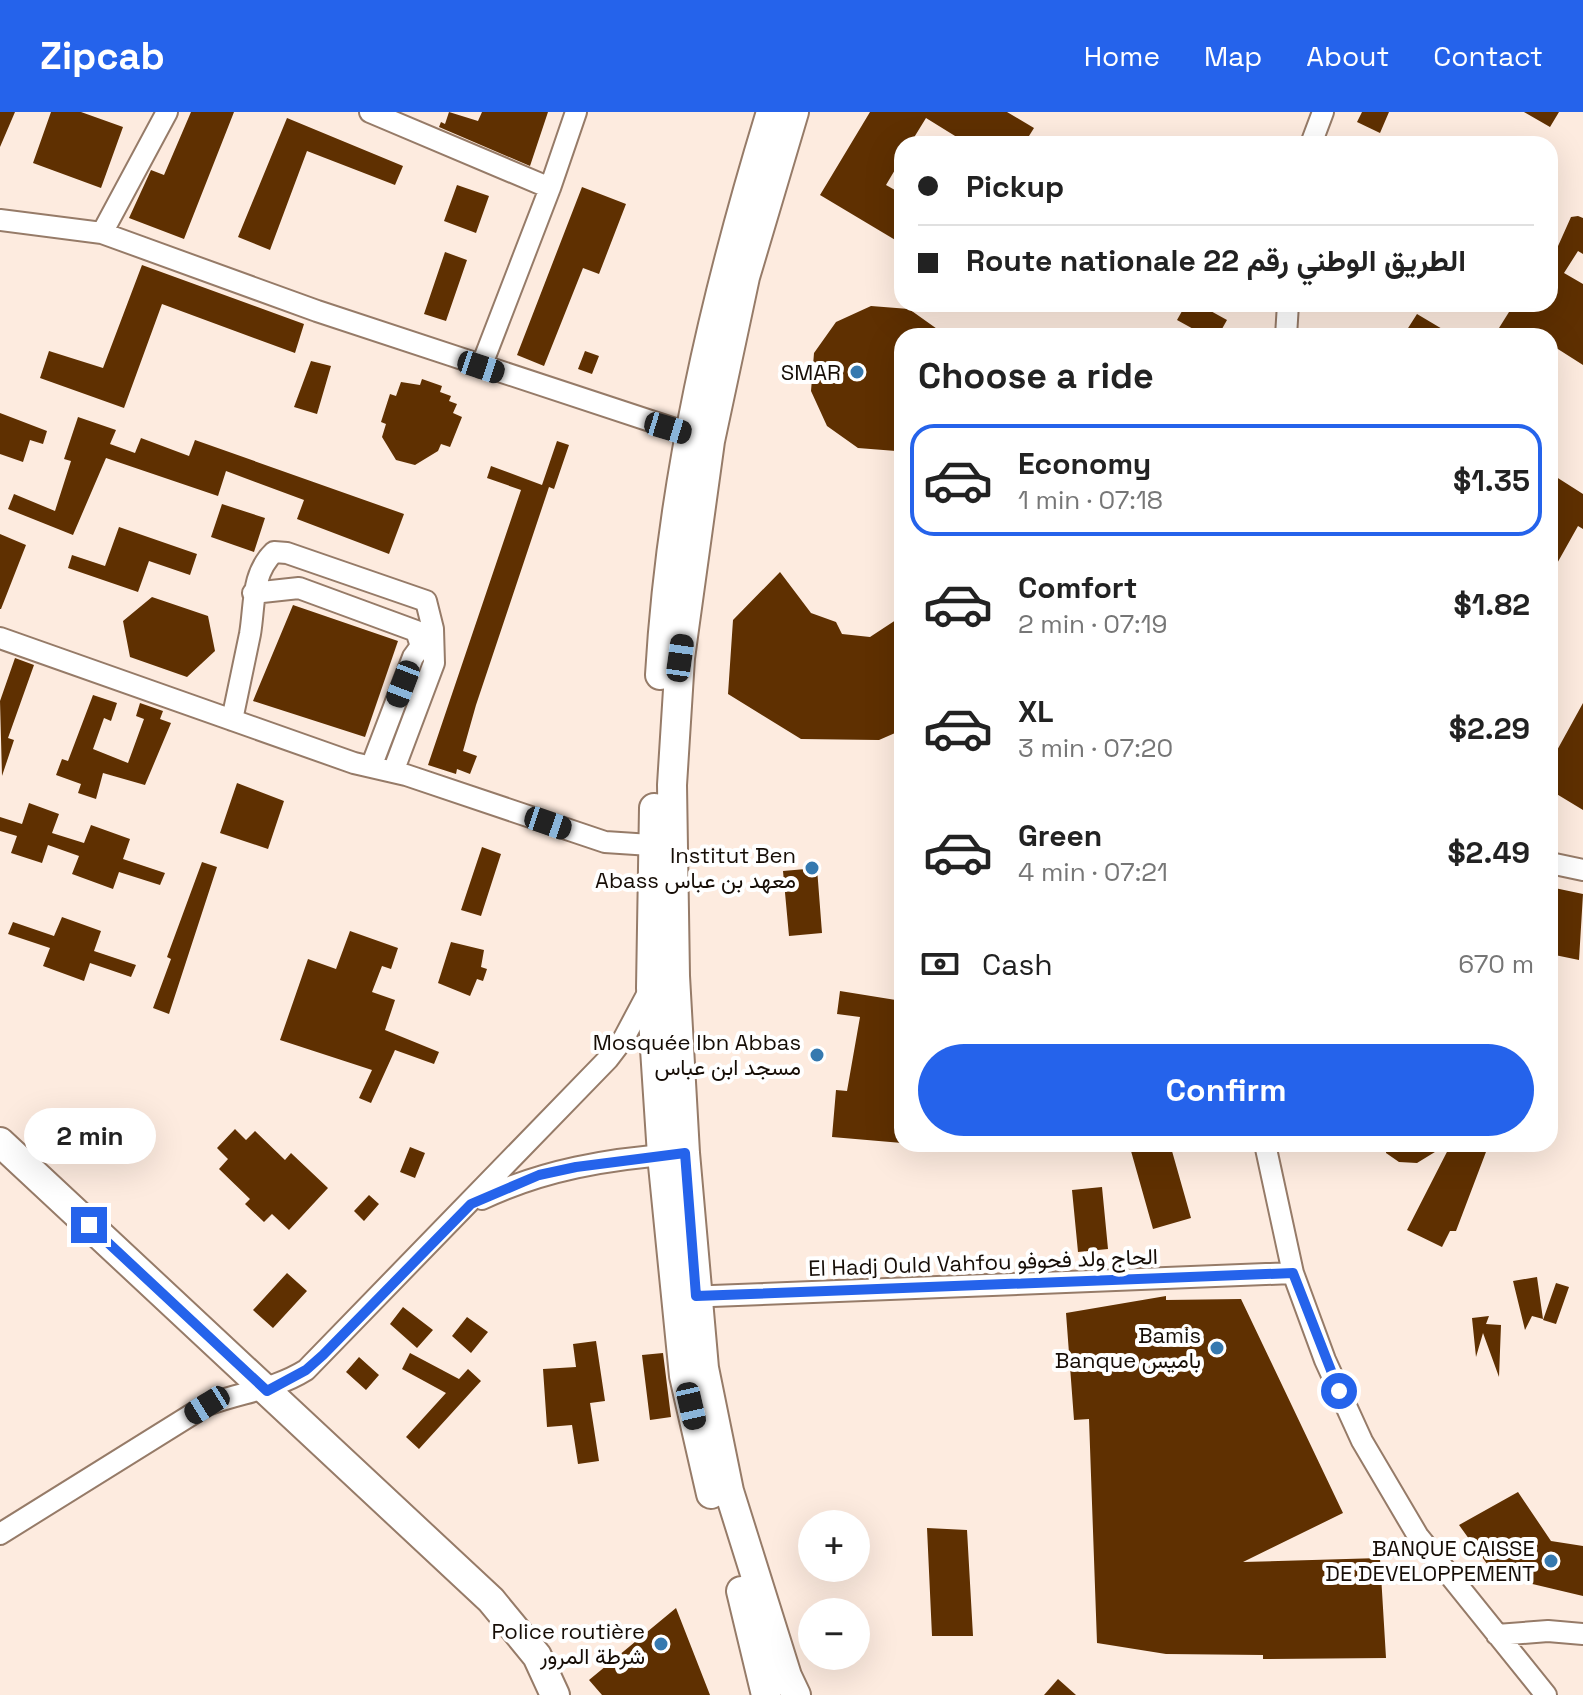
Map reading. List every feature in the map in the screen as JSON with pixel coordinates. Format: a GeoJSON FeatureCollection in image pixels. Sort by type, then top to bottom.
{"type":"FeatureCollection","features":[{"type":"Feature","properties":{"kind":"highway"},"geometry":{"type":"LineString","coordinates":[[771,112],[724,270],[690,434],[661,659],[663,982],[685,1298],[684,1376],[711,1495],[757,1643],[786,1693]]}},
{"type":"Feature","properties":{"kind":"highway"},"geometry":{"type":"LineString","coordinates":[[663,846],[672,785],[680,658],[710,441],[745,277],[794,112]]}},
{"type":"Feature","properties":{"kind":"highway"},"geometry":{"type":"LineString","coordinates":[[0,1142],[254,1391]]}},
{"type":"Feature","properties":{"kind":"highway"},"geometry":{"type":"LineString","coordinates":[[0,1164],[491,1600],[537,1656],[554,1695]]}},
{"type":"Feature","properties":{"kind":"highway"},"geometry":{"type":"LineString","coordinates":[[685,1298],[704,1368],[729,1491],[786,1693]]}},
{"type":"Feature","properties":{"kind":"highway"},"geometry":{"type":"LineString","coordinates":[[751,1695],[757,1643]]}},
{"type":"Feature","properties":{"kind":"street"},"geometry":{"type":"LineString","coordinates":[[102,233],[167,112]]}},
{"type":"Feature","properties":{"kind":"street"},"geometry":{"type":"LineString","coordinates":[[370,112],[550,188]]}},
{"type":"Feature","properties":{"kind":"street"},"geometry":{"type":"LineString","coordinates":[[481,367],[576,112]]}},
{"type":"Feature","properties":{"kind":"street"},"geometry":{"type":"LineString","coordinates":[[1314,136],[1323,112]]}},
{"type":"Feature","properties":{"kind":"street"},"geometry":{"type":"LineString","coordinates":[[0,220],[102,233],[481,367],[690,434]]}},
{"type":"Feature","properties":{"kind":"street"},"geometry":{"type":"LineString","coordinates":[[232,720],[250,630],[253,593],[264,561],[274,552],[287,553],[426,601],[427,637],[434,663],[393,772]]}},
{"type":"Feature","properties":{"kind":"street"},"geometry":{"type":"LineString","coordinates":[[253,593],[299,588],[427,637]]}},
{"type":"Feature","properties":{"kind":"street"},"geometry":{"type":"LineString","coordinates":[[371,767],[413,657],[427,637]]}},
{"type":"Feature","properties":{"kind":"street"},"geometry":{"type":"LineString","coordinates":[[0,638],[371,767],[605,842],[663,846]]}},
{"type":"Feature","properties":{"kind":"street"},"geometry":{"type":"LineString","coordinates":[[1558,865],[1583,870]]}},
{"type":"Feature","properties":{"kind":"street"},"geometry":{"type":"LineString","coordinates":[[0,1534],[207,1405],[298,1375],[323,1355],[608,1059],[663,982]]}},
{"type":"Feature","properties":{"kind":"street"},"geometry":{"type":"LineString","coordinates":[[1267,1152],[1293,1273],[1325,1360],[1380,1473],[1418,1536],[1546,1695]]}},
{"type":"Feature","properties":{"kind":"street"},"geometry":{"type":"LineString","coordinates":[[471,1204],[539,1175],[673,1154]]}},
{"type":"Feature","properties":{"kind":"street","name":"El Hadj Ould Vahfou الحاج ولد فحوفو"},"geometry":{"type":"LineString","coordinates":[[685,1298],[1293,1273]]}},
{"type":"Feature","properties":{"kind":"street"},"geometry":{"type":"LineString","coordinates":[[1497,1635],[1548,1631],[1583,1634]]}},
{"type":"Feature","properties":{"kind":"building"},"geometry":{"type":"Polygon","coordinates":[[[0,112],[15,112],[0,147],[0,112]]]}},
{"type":"Feature","properties":{"kind":"building"},"geometry":{"type":"Polygon","coordinates":[[[51,112],[81,112],[123,127],[101,188],[33,163],[51,112]]]}},
{"type":"Feature","properties":{"kind":"building"},"geometry":{"type":"Polygon","coordinates":[[[191,112],[234,112],[184,239],[129,218],[151,170],[164,175],[191,112]]]}},
{"type":"Feature","properties":{"kind":"building"},"geometry":{"type":"Polygon","coordinates":[[[449,112],[478,121],[482,112],[548,112],[530,166],[439,127],[441,122],[445,124],[449,112]]]}},
{"type":"Feature","properties":{"kind":"building"},"geometry":{"type":"Polygon","coordinates":[[[870,112],[1007,112],[1034,128],[1029,136],[955,136],[926,118],[915,136],[894,136],[894,172],[886,185],[894,190],[894,239],[820,195],[870,112]]]}},
{"type":"Feature","properties":{"kind":"building"},"geometry":{"type":"Polygon","coordinates":[[[1362,112],[1389,112],[1380,133],[1357,122],[1362,112]]]}},
{"type":"Feature","properties":{"kind":"building"},"geometry":{"type":"Polygon","coordinates":[[[1524,112],[1559,112],[1550,127],[1524,112]]]}},
{"type":"Feature","properties":{"kind":"building"},"geometry":{"type":"Polygon","coordinates":[[[287,118],[403,166],[395,185],[307,151],[270,250],[238,237],[287,118]]]}},
{"type":"Feature","properties":{"kind":"building"},"geometry":{"type":"Polygon","coordinates":[[[457,185],[489,196],[476,233],[444,221],[457,185]]]}},
{"type":"Feature","properties":{"kind":"building"},"geometry":{"type":"Polygon","coordinates":[[[582,187],[626,204],[599,274],[583,268],[544,366],[517,355],[582,187]]]}},
{"type":"Feature","properties":{"kind":"building"},"geometry":{"type":"Polygon","coordinates":[[[1571,217],[1583,218],[1583,254],[1578,251],[1564,273],[1583,284],[1583,365],[1558,349],[1558,328],[1499,328],[1509,312],[1558,312],[1558,246],[1571,217]]]}},
{"type":"Feature","properties":{"kind":"building"},"geometry":{"type":"Polygon","coordinates":[[[445,252],[467,260],[446,321],[424,314],[445,252]]]}},
{"type":"Feature","properties":{"kind":"building"},"geometry":{"type":"Polygon","coordinates":[[[142,265],[304,324],[295,353],[162,304],[124,408],[40,378],[49,351],[103,368],[142,265]]]}},
{"type":"Feature","properties":{"kind":"building","name":"SMAR"},"geometry":{"type":"Polygon","coordinates":[[[871,306],[894,308],[894,312],[913,312],[936,328],[894,328],[894,451],[858,448],[827,426],[811,391],[814,353],[836,322],[871,306]]]}},
{"type":"Feature","properties":{"kind":"building"},"geometry":{"type":"Polygon","coordinates":[[[1182,312],[1212,312],[1227,320],[1222,328],[1192,328],[1177,320],[1182,312]]]}},
{"type":"Feature","properties":{"kind":"building"},"geometry":{"type":"Polygon","coordinates":[[[1417,314],[1441,328],[1408,328],[1417,314]]]}},
{"type":"Feature","properties":{"kind":"building"},"geometry":{"type":"Polygon","coordinates":[[[585,351],[599,356],[592,374],[578,369],[585,351]]]}},
{"type":"Feature","properties":{"kind":"building"},"geometry":{"type":"Polygon","coordinates":[[[311,361],[331,366],[317,414],[294,407],[311,361]]]}},
{"type":"Feature","properties":{"kind":"building"},"geometry":{"type":"Polygon","coordinates":[[[422,379],[442,386],[440,392],[451,396],[449,401],[457,404],[453,413],[462,417],[450,447],[441,444],[438,451],[415,465],[396,460],[382,437],[386,424],[381,422],[390,394],[396,396],[401,382],[420,385],[422,379]]]}},
{"type":"Feature","properties":{"kind":"building"},"geometry":{"type":"Polygon","coordinates":[[[0,413],[47,431],[43,444],[30,440],[23,462],[0,454],[0,413]]]}},
{"type":"Feature","properties":{"kind":"building"},"geometry":{"type":"Polygon","coordinates":[[[78,417],[116,430],[110,444],[135,453],[141,438],[189,456],[195,440],[404,514],[389,554],[297,519],[304,500],[226,471],[218,496],[106,458],[73,535],[8,509],[14,494],[55,511],[71,461],[64,459],[78,417]]]}},
{"type":"Feature","properties":{"kind":"building"},"geometry":{"type":"Polygon","coordinates":[[[557,441],[569,445],[554,489],[549,487],[476,705],[463,751],[477,756],[470,774],[457,769],[456,774],[428,765],[521,490],[487,478],[491,466],[542,485],[557,441]]]}},
{"type":"Feature","properties":{"kind":"building"},"geometry":{"type":"Polygon","coordinates":[[[1558,478],[1583,494],[1583,529],[1578,526],[1558,562],[1558,478]]]}},
{"type":"Feature","properties":{"kind":"building"},"geometry":{"type":"Polygon","coordinates":[[[222,504],[265,518],[254,552],[211,537],[222,504]]]}},
{"type":"Feature","properties":{"kind":"building"},"geometry":{"type":"Polygon","coordinates":[[[119,527],[197,554],[190,575],[149,561],[138,592],[68,568],[72,555],[105,566],[119,527]]]}},
{"type":"Feature","properties":{"kind":"building"},"geometry":{"type":"Polygon","coordinates":[[[0,534],[26,545],[1,609],[0,609],[0,534]]]}},
{"type":"Feature","properties":{"kind":"building"},"geometry":{"type":"Polygon","coordinates":[[[780,572],[811,613],[836,622],[842,634],[870,637],[894,621],[894,733],[879,740],[801,739],[728,694],[733,620],[780,572]]]}},
{"type":"Feature","properties":{"kind":"building"},"geometry":{"type":"Polygon","coordinates":[[[152,597],[208,616],[215,651],[187,677],[130,657],[123,621],[152,597]]]}},
{"type":"Feature","properties":{"kind":"building"},"geometry":{"type":"Polygon","coordinates":[[[293,605],[398,641],[365,737],[253,701],[293,605]]]}},
{"type":"Feature","properties":{"kind":"building"},"geometry":{"type":"Polygon","coordinates":[[[15,658],[34,665],[8,738],[14,740],[2,776],[0,701],[15,658]]]}},
{"type":"Feature","properties":{"kind":"building"},"geometry":{"type":"Polygon","coordinates":[[[93,695],[117,703],[111,721],[104,718],[93,749],[128,763],[144,719],[136,716],[140,703],[163,711],[160,719],[171,723],[145,785],[103,773],[96,799],[78,793],[81,784],[56,775],[62,759],[68,761],[93,695]]]}},
{"type":"Feature","properties":{"kind":"building"},"geometry":{"type":"Polygon","coordinates":[[[1583,703],[1583,810],[1558,795],[1558,748],[1583,703]]]}},
{"type":"Feature","properties":{"kind":"building"},"geometry":{"type":"Polygon","coordinates":[[[237,783],[284,801],[268,849],[220,833],[237,783]]]}},
{"type":"Feature","properties":{"kind":"building"},"geometry":{"type":"Polygon","coordinates":[[[29,803],[59,814],[52,833],[84,843],[91,825],[130,839],[123,859],[165,873],[160,885],[119,872],[113,889],[72,874],[79,856],[48,845],[42,863],[11,853],[17,836],[0,831],[0,817],[22,824],[29,803]]]}},
{"type":"Feature","properties":{"kind":"building"},"geometry":{"type":"Polygon","coordinates":[[[482,847],[501,854],[481,916],[461,910],[482,847]]]}},
{"type":"Feature","properties":{"kind":"building"},"geometry":{"type":"Polygon","coordinates":[[[202,862],[217,867],[169,1014],[153,1008],[171,959],[167,957],[202,862]]]}},
{"type":"Feature","properties":{"kind":"building"},"geometry":{"type":"Polygon","coordinates":[[[817,868],[822,933],[789,936],[783,871],[817,868]]]}},
{"type":"Feature","properties":{"kind":"building"},"geometry":{"type":"Polygon","coordinates":[[[1558,889],[1583,894],[1579,960],[1558,956],[1558,889]]]}},
{"type":"Feature","properties":{"kind":"building"},"geometry":{"type":"Polygon","coordinates":[[[62,917],[101,931],[94,951],[136,965],[131,977],[90,963],[84,981],[43,966],[50,948],[8,934],[13,922],[54,936],[62,917]]]}},
{"type":"Feature","properties":{"kind":"building"},"geometry":{"type":"Polygon","coordinates":[[[350,931],[398,948],[391,969],[382,966],[372,992],[395,1000],[385,1030],[439,1052],[434,1064],[395,1050],[371,1103],[359,1098],[372,1070],[280,1040],[308,959],[336,969],[350,931]]]}},
{"type":"Feature","properties":{"kind":"building"},"geometry":{"type":"Polygon","coordinates":[[[451,942],[484,950],[481,967],[487,969],[483,981],[477,979],[470,996],[438,983],[451,942]]]}},
{"type":"Feature","properties":{"kind":"building"},"geometry":{"type":"Polygon","coordinates":[[[840,991],[894,1000],[894,1142],[832,1137],[836,1090],[847,1091],[860,1017],[837,1014],[840,991]]]}},
{"type":"Feature","properties":{"kind":"building"},"geometry":{"type":"Polygon","coordinates":[[[235,1129],[246,1140],[255,1131],[285,1160],[291,1153],[328,1188],[289,1230],[272,1214],[264,1222],[245,1204],[250,1199],[219,1169],[228,1159],[217,1148],[235,1129]]]}},
{"type":"Feature","properties":{"kind":"building"},"geometry":{"type":"Polygon","coordinates":[[[410,1147],[425,1153],[415,1178],[400,1172],[410,1147]]]}},
{"type":"Feature","properties":{"kind":"building"},"geometry":{"type":"Polygon","coordinates":[[[1131,1152],[1172,1152],[1191,1218],[1153,1229],[1131,1152]]]}},
{"type":"Feature","properties":{"kind":"building"},"geometry":{"type":"Polygon","coordinates":[[[1435,1152],[1417,1163],[1399,1162],[1386,1153],[1435,1152]]]}},
{"type":"Feature","properties":{"kind":"building"},"geometry":{"type":"Polygon","coordinates":[[[1447,1152],[1486,1152],[1456,1231],[1450,1231],[1442,1247],[1407,1230],[1447,1152]]]}},
{"type":"Feature","properties":{"kind":"building"},"geometry":{"type":"Polygon","coordinates":[[[1102,1187],[1108,1249],[1078,1252],[1072,1190],[1102,1187]]]}},
{"type":"Feature","properties":{"kind":"building"},"geometry":{"type":"Polygon","coordinates":[[[369,1195],[379,1204],[364,1221],[354,1211],[369,1195]]]}},
{"type":"Feature","properties":{"kind":"building"},"geometry":{"type":"Polygon","coordinates":[[[287,1273],[307,1291],[273,1328],[253,1310],[287,1273]]]}},
{"type":"Feature","properties":{"kind":"building"},"geometry":{"type":"Polygon","coordinates":[[[1537,1277],[1543,1319],[1532,1316],[1525,1330],[1513,1281],[1537,1277]]]}},
{"type":"Feature","properties":{"kind":"building"},"geometry":{"type":"Polygon","coordinates":[[[1556,1283],[1569,1287],[1556,1324],[1543,1320],[1556,1283]]]}},
{"type":"Feature","properties":{"kind":"building"},"geometry":{"type":"Polygon","coordinates":[[[1166,1296],[1166,1300],[1241,1299],[1343,1513],[1243,1562],[1380,1558],[1386,1658],[1263,1659],[1263,1655],[1166,1654],[1097,1643],[1089,1419],[1074,1420],[1066,1313],[1166,1296]]]}},
{"type":"Feature","properties":{"kind":"building"},"geometry":{"type":"Polygon","coordinates":[[[403,1307],[433,1330],[417,1348],[390,1324],[403,1307]]]}},
{"type":"Feature","properties":{"kind":"building"},"geometry":{"type":"Polygon","coordinates":[[[1489,1316],[1486,1324],[1501,1325],[1499,1377],[1483,1333],[1476,1357],[1472,1318],[1489,1316]]]}},
{"type":"Feature","properties":{"kind":"building"},"geometry":{"type":"Polygon","coordinates":[[[467,1317],[488,1332],[471,1353],[452,1336],[467,1317]]]}},
{"type":"Feature","properties":{"kind":"building"},"geometry":{"type":"Polygon","coordinates":[[[596,1341],[605,1401],[590,1403],[599,1461],[578,1464],[572,1425],[547,1427],[543,1369],[576,1367],[573,1344],[596,1341]]]}},
{"type":"Feature","properties":{"kind":"building"},"geometry":{"type":"Polygon","coordinates":[[[410,1353],[459,1379],[468,1369],[481,1381],[419,1449],[406,1437],[446,1393],[402,1369],[410,1353]]]}},
{"type":"Feature","properties":{"kind":"building"},"geometry":{"type":"Polygon","coordinates":[[[663,1353],[671,1417],[650,1420],[642,1355],[663,1353]]]}},
{"type":"Feature","properties":{"kind":"building"},"geometry":{"type":"Polygon","coordinates":[[[359,1357],[379,1375],[366,1390],[346,1372],[359,1357]]]}},
{"type":"Feature","properties":{"kind":"building"},"geometry":{"type":"Polygon","coordinates":[[[1518,1492],[1551,1541],[1583,1546],[1583,1596],[1495,1575],[1459,1525],[1518,1492]]]}},
{"type":"Feature","properties":{"kind":"building"},"geometry":{"type":"Polygon","coordinates":[[[927,1528],[967,1530],[973,1636],[932,1636],[927,1528]]]}},
{"type":"Feature","properties":{"kind":"building","name":"Police routière شرطة المرور"},"geometry":{"type":"Polygon","coordinates":[[[676,1608],[710,1695],[602,1695],[589,1680],[676,1608]]]}},
{"type":"Feature","properties":{"kind":"building"},"geometry":{"type":"Polygon","coordinates":[[[1058,1679],[1076,1695],[1044,1695],[1058,1679]]]}},
{"type":"Feature","properties":{"kind":"place","name":"SMAR"},"geometry":{"type":"Point","coordinates":[857,372]}},
{"type":"Feature","properties":{"kind":"place","name":"Institut Ben Abass معهد بن عباس"},"geometry":{"type":"Point","coordinates":[812,868]}},
{"type":"Feature","properties":{"kind":"place","name":"Mosquée Ibn Abbas مسجد ابن عباس"},"geometry":{"type":"Point","coordinates":[817,1055]}},
{"type":"Feature","properties":{"kind":"place","name":"Bamis Banque باميس"},"geometry":{"type":"Point","coordinates":[1217,1348]}},
{"type":"Feature","properties":{"kind":"place","name":"BANQUE CAISSE DE DEVELOPPEMENT"},"geometry":{"type":"Point","coordinates":[1551,1561]}},
{"type":"Feature","properties":{"kind":"place","name":"Police routière شرطة المرور"},"geometry":{"type":"Point","coordinates":[661,1644]}},
{"type":"Feature","properties":{"kind":"route"},"geometry":{"type":"LineString","coordinates":[[89,1225],[267,1391],[291,1380],[323,1355],[471,1204],[539,1175],[685,1153],[696,1296],[1047,1285],[1293,1273],[1339,1391]]}}]}
